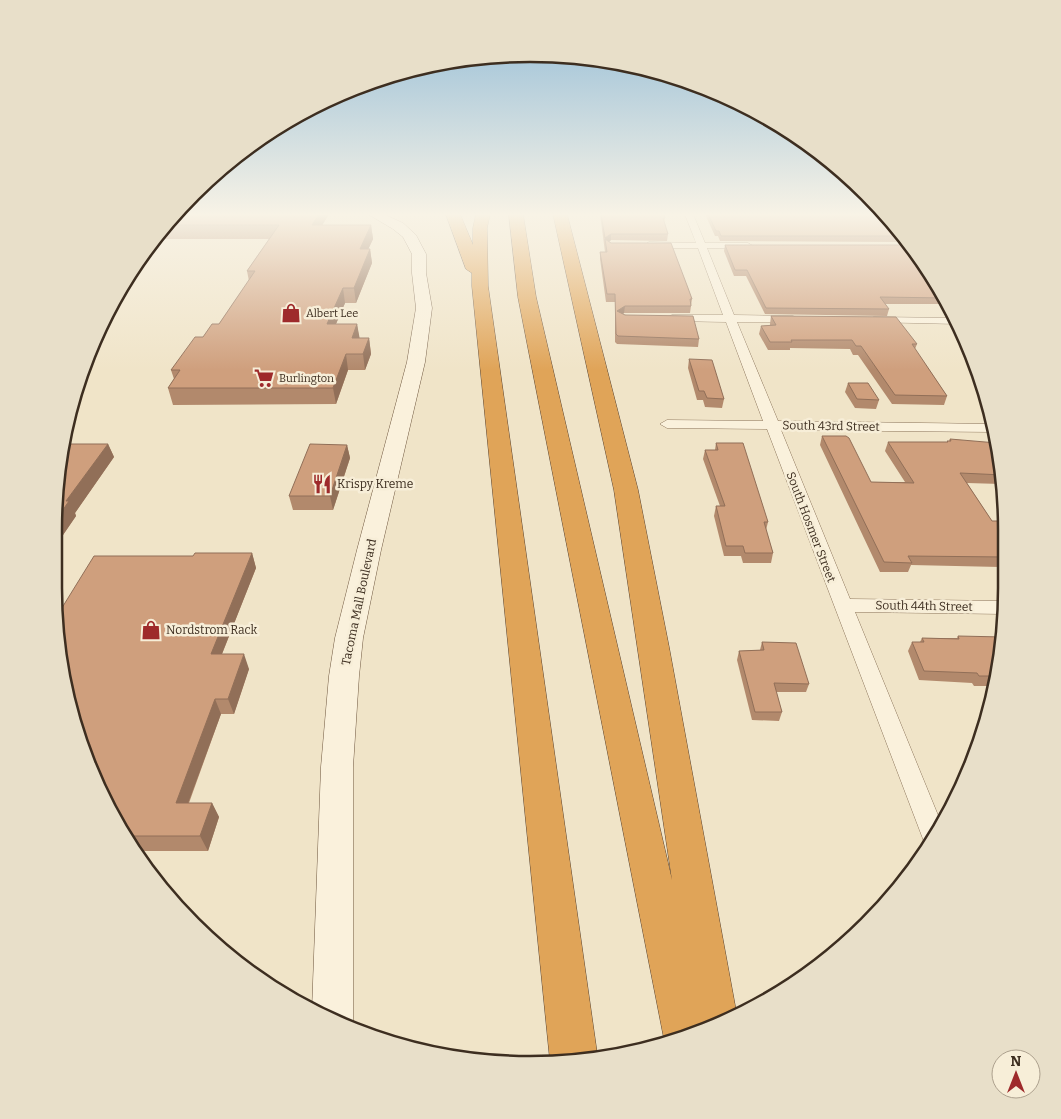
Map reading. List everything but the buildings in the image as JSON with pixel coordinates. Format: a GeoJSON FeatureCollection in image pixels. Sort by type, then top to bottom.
{"type":"FeatureCollection","features":[{"type":"Feature","properties":{"kind":"highway"},"geometry":{"type":"LineString","coordinates":[[473,266],[480,286]]}},
{"type":"Feature","properties":{"kind":"highway"},"geometry":{"type":"LineString","coordinates":[[480,266],[480,286],[573,1054]]}},
{"type":"Feature","properties":{"kind":"highway"},"geometry":{"type":"LineString","coordinates":[[522,266],[529,307],[684,1031]]}},
{"type":"Feature","properties":{"kind":"highway"},"geometry":{"type":"LineString","coordinates":[[572,266],[628,499],[715,1019]]}},
{"type":"Feature","properties":{"kind":"highway"},"geometry":{"type":"LineString","coordinates":[[580,266],[586,323]]}},
{"type":"Feature","properties":{"kind":"street","name":"Tacoma Mall Boulevard"},"geometry":{"type":"LineString","coordinates":[[332,1012],[337,767],[344,676],[349,638],[369,550],[416,362],[424,308],[419,266]]}},
{"type":"Feature","properties":{"kind":"street","name":"South Hosmer Street"},"geometry":{"type":"LineString","coordinates":[[710,266],[931,831]]}},
{"type":"Feature","properties":{"kind":"street"},"geometry":{"type":"LineString","coordinates":[[662,318],[809,319]]}},
{"type":"Feature","properties":{"kind":"street"},"geometry":{"type":"LineString","coordinates":[[858,320],[948,321]]}},
{"type":"Feature","properties":{"kind":"street","name":"South 43rd Street"},"geometry":{"type":"LineString","coordinates":[[667,424],[987,428]]}},
{"type":"Feature","properties":{"kind":"street","name":"South 44th Street"},"geometry":{"type":"LineString","coordinates":[[842,605],[997,607]]}},
{"type":"Feature","properties":{"kind":"place","name":"Albert Lee"},"geometry":{"type":"Point","coordinates":[291,313]}},
{"type":"Feature","properties":{"kind":"place","name":"Burlington"},"geometry":{"type":"Point","coordinates":[264,378]}},
{"type":"Feature","properties":{"kind":"place","name":"Krispy Kreme"},"geometry":{"type":"Point","coordinates":[322,484]}},
{"type":"Feature","properties":{"kind":"place","name":"Nordstrom Rack"},"geometry":{"type":"Point","coordinates":[151,630]}}]}
